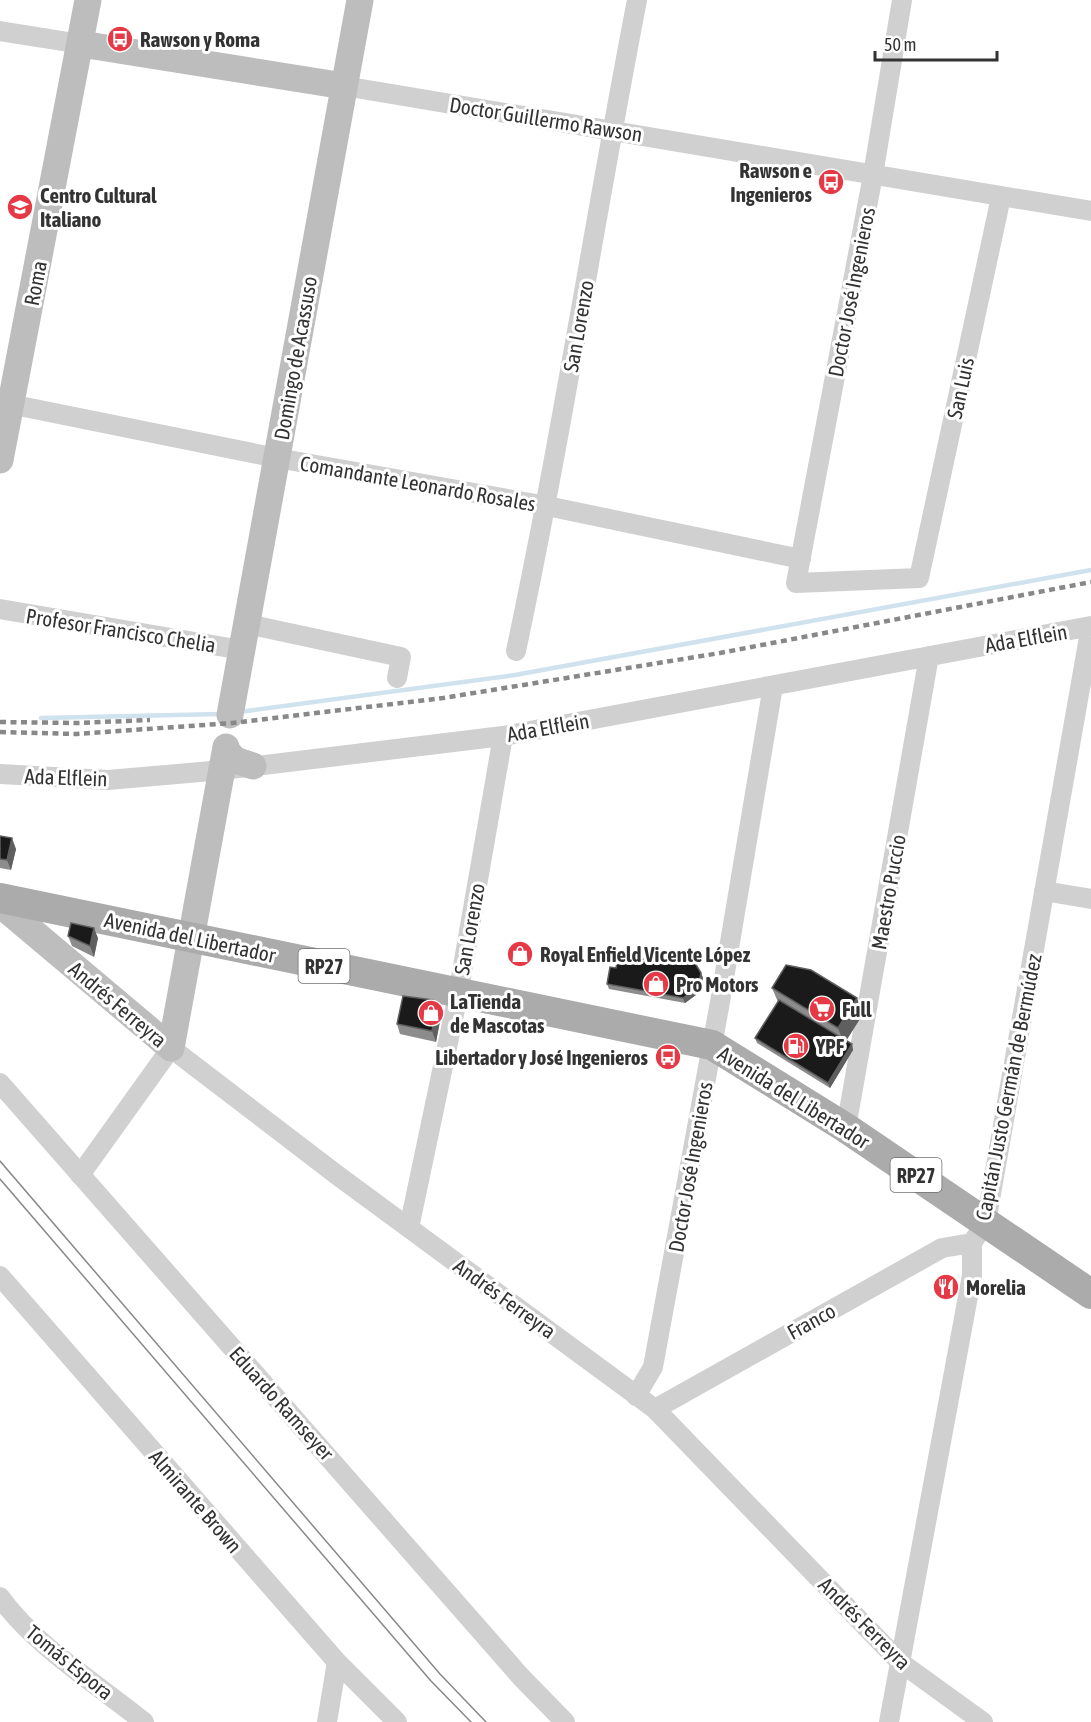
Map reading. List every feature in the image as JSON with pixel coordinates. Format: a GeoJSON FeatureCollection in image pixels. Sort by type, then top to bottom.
{"type":"FeatureCollection","features":[{"type":"Feature","properties":{"kind":"main road","name":"Avenida del Libertador"},"geometry":{"type":"LineString","coordinates":[[0,898],[712,1045],[846,1128],[979,1233],[1091,1294]]}},
{"type":"Feature","properties":{"kind":"street","name":"Roma"},"geometry":{"type":"LineString","coordinates":[[0,460],[6,403],[81,44],[88,0]]}},
{"type":"Feature","properties":{"kind":"street","name":"Domingo de Acassuso"},"geometry":{"type":"LineString","coordinates":[[230,715],[360,0]]}},
{"type":"Feature","properties":{"kind":"street","name":"San Lorenzo"},"geometry":{"type":"LineString","coordinates":[[516,651],[547,506],[612,129],[637,0]]}},
{"type":"Feature","properties":{"kind":"street","name":"Doctor José Ingenieros"},"geometry":{"type":"LineString","coordinates":[[796,583],[873,175],[902,0]]}},
{"type":"Feature","properties":{"kind":"street","name":"Doctor Guillermo Rawson"},"geometry":{"type":"LineString","coordinates":[[0,30],[612,129],[1091,211]]}},
{"type":"Feature","properties":{"kind":"street","name":"San Luis"},"geometry":{"type":"LineString","coordinates":[[796,583],[919,578],[1001,197]]}},
{"type":"Feature","properties":{"kind":"street","name":"Comandante Leonardo Rosales"},"geometry":{"type":"LineString","coordinates":[[6,403],[277,458],[547,506],[801,560]]}},
{"type":"Feature","properties":{"kind":"street","name":"Profesor Francisco Chelia"},"geometry":{"type":"LineString","coordinates":[[0,609],[242,650]]}},
{"type":"Feature","properties":{"kind":"street","name":"Profesor Francisco Chelia"},"geometry":{"type":"LineString","coordinates":[[247,624],[402,657],[398,678]]}},
{"type":"Feature","properties":{"kind":"street","name":"Ada Elflein"},"geometry":{"type":"LineString","coordinates":[[253,766],[503,736],[1091,626]]}},
{"type":"Feature","properties":{"kind":"street","name":"Capitán Justo Germán de Bermúdez"},"geometry":{"type":"LineString","coordinates":[[890,1722],[1091,626]]}},
{"type":"Feature","properties":{"kind":"street","name":"Maestro Puccio"},"geometry":{"type":"LineString","coordinates":[[846,1128],[929,656]]}},
{"type":"Feature","properties":{"kind":"street","name":"Doctor José Ingenieros"},"geometry":{"type":"LineString","coordinates":[[636,1396],[653,1367],[712,1045],[773,686]]}},
{"type":"Feature","properties":{"kind":"street","name":"San Lorenzo"},"geometry":{"type":"LineString","coordinates":[[409,1228],[458,994],[503,736]]}},
{"type":"Feature","properties":{"kind":"street","name":"Ada Elflein"},"geometry":{"type":"LineString","coordinates":[[0,774],[108,780],[219,759]]}},
{"type":"Feature","properties":{"kind":"street"},"geometry":{"type":"LineString","coordinates":[[80,1175],[171,1048],[219,759],[235,760],[253,766]]}},
{"type":"Feature","properties":{"kind":"street"},"geometry":{"type":"LineString","coordinates":[[1044,891],[1091,899]]}},
{"type":"Feature","properties":{"kind":"street","name":"Andrés Ferreyra"},"geometry":{"type":"LineString","coordinates":[[0,904],[171,1048],[409,1228],[655,1409],[900,1662],[983,1722]]}},
{"type":"Feature","properties":{"kind":"street","name":"Eduardo Ramseyer"},"geometry":{"type":"LineString","coordinates":[[0,1083],[521,1677],[565,1722]]}},
{"type":"Feature","properties":{"kind":"street","name":"Franco"},"geometry":{"type":"LineString","coordinates":[[655,1409],[942,1248],[979,1233]]}},
{"type":"Feature","properties":{"kind":"street","name":"Almirante Brown"},"geometry":{"type":"LineString","coordinates":[[0,1276],[338,1662],[397,1722]]}},
{"type":"Feature","properties":{"kind":"street","name":"Tomás Espora"},"geometry":{"type":"LineString","coordinates":[[0,1597],[13,1614],[34,1634],[144,1722]]}},
{"type":"Feature","properties":{"kind":"street"},"geometry":{"type":"LineString","coordinates":[[327,1722],[338,1662]]}},
{"type":"Feature","properties":{"kind":"building"},"geometry":{"type":"Polygon","coordinates":[[[0,836],[12,838],[7,860],[0,859],[0,836]]]}},
{"type":"Feature","properties":{"kind":"building"},"geometry":{"type":"Polygon","coordinates":[[[71,923],[94,928],[90,946],[68,936],[71,923]]]}},
{"type":"Feature","properties":{"kind":"building","name":"Pro Motors"},"geometry":{"type":"Polygon","coordinates":[[[619,953],[682,964],[692,958],[701,973],[698,987],[683,998],[607,984],[610,967],[616,968],[619,953]]]}},
{"type":"Feature","properties":{"kind":"building"},"geometry":{"type":"Polygon","coordinates":[[[786,965],[811,970],[857,998],[838,1028],[772,988],[786,965]]]}},
{"type":"Feature","properties":{"kind":"building"},"geometry":{"type":"Polygon","coordinates":[[[403,996],[433,1000],[437,1006],[432,1031],[397,1024],[403,996]]]}},
{"type":"Feature","properties":{"kind":"building"},"geometry":{"type":"Polygon","coordinates":[[[779,1000],[852,1044],[828,1083],[755,1038],[779,1000]]]}},
{"type":"Feature","properties":{"kind":"waterway"},"geometry":{"type":"LineString","coordinates":[[239,712],[515,675],[1091,570]]}},
{"type":"Feature","properties":{"kind":"waterway"},"geometry":{"type":"LineString","coordinates":[[41,718],[221,714]]}},
{"type":"Feature","properties":{"kind":"tram line"},"geometry":{"type":"LineString","coordinates":[[0,1161],[440,1674],[486,1722]]}},
{"type":"Feature","properties":{"kind":"tram line"},"geometry":{"type":"LineString","coordinates":[[0,1179],[431,1681],[471,1722]]}},
{"type":"Feature","properties":{"kind":"railway"},"geometry":{"type":"LineString","coordinates":[[0,732],[77,734],[232,723],[443,698],[720,653],[1091,582]]}},
{"type":"Feature","properties":{"kind":"railway"},"geometry":{"type":"LineString","coordinates":[[0,722],[77,723],[150,720]]}},
{"type":"Feature","properties":{"kind":"place","name":"Rawson y Roma"},"geometry":{"type":"Point","coordinates":[120,39]}},
{"type":"Feature","properties":{"kind":"place","name":"Rawson e Ingenieros"},"geometry":{"type":"Point","coordinates":[831,182]}},
{"type":"Feature","properties":{"kind":"place","name":"Centro Cultural Italiano"},"geometry":{"type":"Point","coordinates":[20,207]}},
{"type":"Feature","properties":{"kind":"place","name":"Royal Enfield Vicente López"},"geometry":{"type":"Point","coordinates":[520,954]}},
{"type":"Feature","properties":{"kind":"place","name":"Pro Motors"},"geometry":{"type":"Point","coordinates":[656,984]}},
{"type":"Feature","properties":{"kind":"place","name":"Full"},"geometry":{"type":"Point","coordinates":[822,1009]}},
{"type":"Feature","properties":{"kind":"place","name":"LaTienda de Mascotas"},"geometry":{"type":"Point","coordinates":[431,1013]}},
{"type":"Feature","properties":{"kind":"place","name":"YPF"},"geometry":{"type":"Point","coordinates":[796,1046]}},
{"type":"Feature","properties":{"kind":"place","name":"Libertador y José Ingenieros"},"geometry":{"type":"Point","coordinates":[668,1057]}},
{"type":"Feature","properties":{"kind":"place","name":"Morelia"},"geometry":{"type":"Point","coordinates":[946,1287]}}]}
